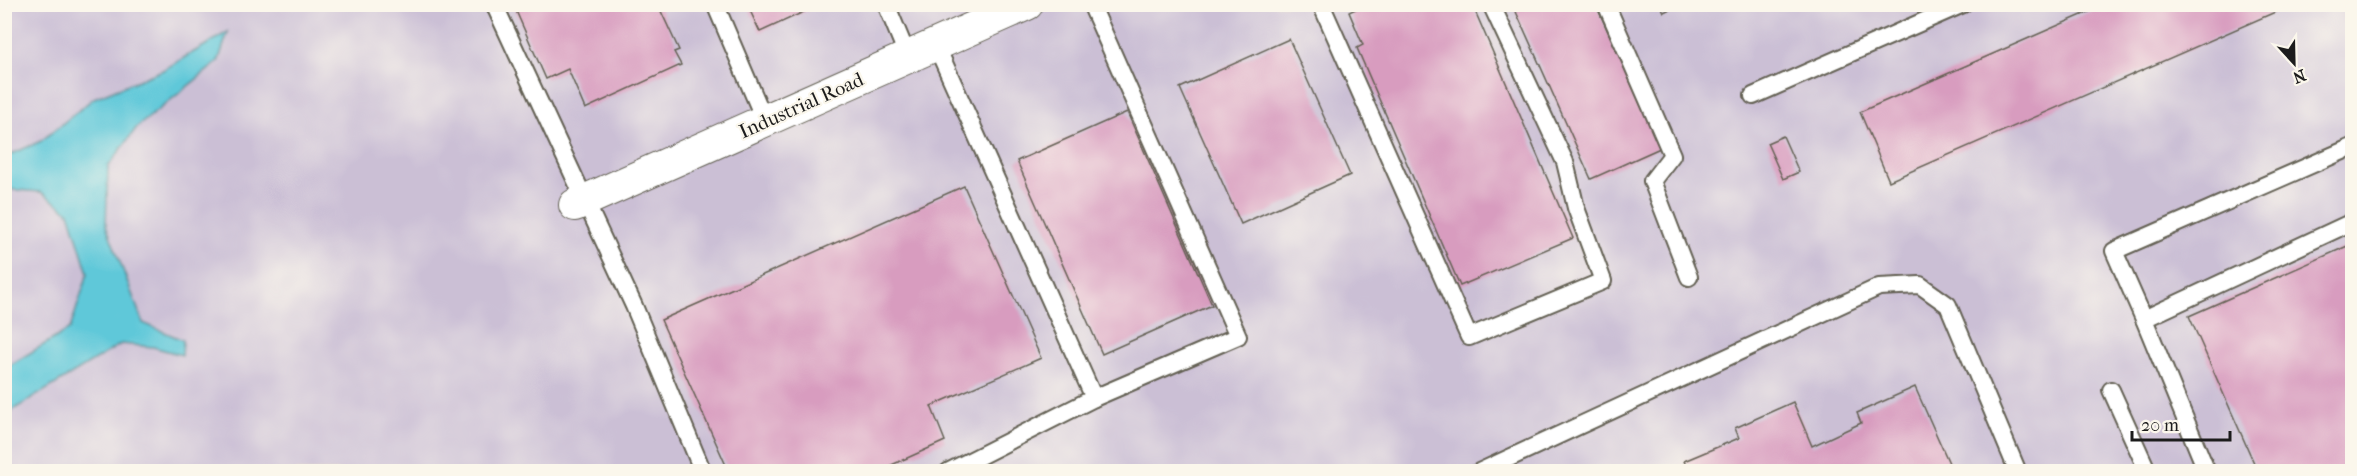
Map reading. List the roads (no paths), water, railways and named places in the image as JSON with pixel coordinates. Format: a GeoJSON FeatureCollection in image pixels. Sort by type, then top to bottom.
{"type":"FeatureCollection","features":[{"type":"Feature","properties":{"kind":"street","name":"Industrial Road"},"geometry":{"type":"LineString","coordinates":[[580,203],[1027,4]]}},
{"type":"Feature","properties":{"kind":"lane"},"geometry":{"type":"LineString","coordinates":[[494,4],[580,203],[634,306],[703,471]]}},
{"type":"Feature","properties":{"kind":"lane"},"geometry":{"type":"LineString","coordinates":[[715,4],[765,121]]}},
{"type":"Feature","properties":{"kind":"lane"},"geometry":{"type":"LineString","coordinates":[[886,4],[922,51],[1094,398]]}},
{"type":"Feature","properties":{"kind":"lane"},"geometry":{"type":"LineString","coordinates":[[948,471],[1094,398],[1238,336],[1091,4]]}},
{"type":"Feature","properties":{"kind":"lane"},"geometry":{"type":"LineString","coordinates":[[1321,4],[1469,338],[1603,281],[1576,208],[1565,162],[1491,4]]}},
{"type":"Feature","properties":{"kind":"lane"},"geometry":{"type":"LineString","coordinates":[[1606,4],[1672,155],[1652,181],[1689,277]]}},
{"type":"Feature","properties":{"kind":"lane"},"geometry":{"type":"LineString","coordinates":[[1753,96],[1963,4]]}},
{"type":"Feature","properties":{"kind":"lane"},"geometry":{"type":"LineString","coordinates":[[2207,471],[2114,251],[2352,147]]}},
{"type":"Feature","properties":{"kind":"lane"},"geometry":{"type":"LineString","coordinates":[[2144,319],[2352,222]]}},
{"type":"Feature","properties":{"kind":"lane"},"geometry":{"type":"LineString","coordinates":[[1479,471],[1880,287],[1920,285],[1948,305],[2018,471]]}},
{"type":"Feature","properties":{"kind":"lane"},"geometry":{"type":"LineString","coordinates":[[2111,390],[2148,471]]}},
{"type":"Feature","properties":{"kind":"water"},"geometry":{"type":"Polygon","coordinates":[[[228,32],[218,62],[137,127],[108,167],[106,225],[143,323],[183,340],[182,355],[153,347],[121,344],[5,415],[5,368],[70,329],[88,273],[69,212],[41,192],[5,189],[5,157],[41,141],[94,98],[163,70],[228,32]]]}}]}
